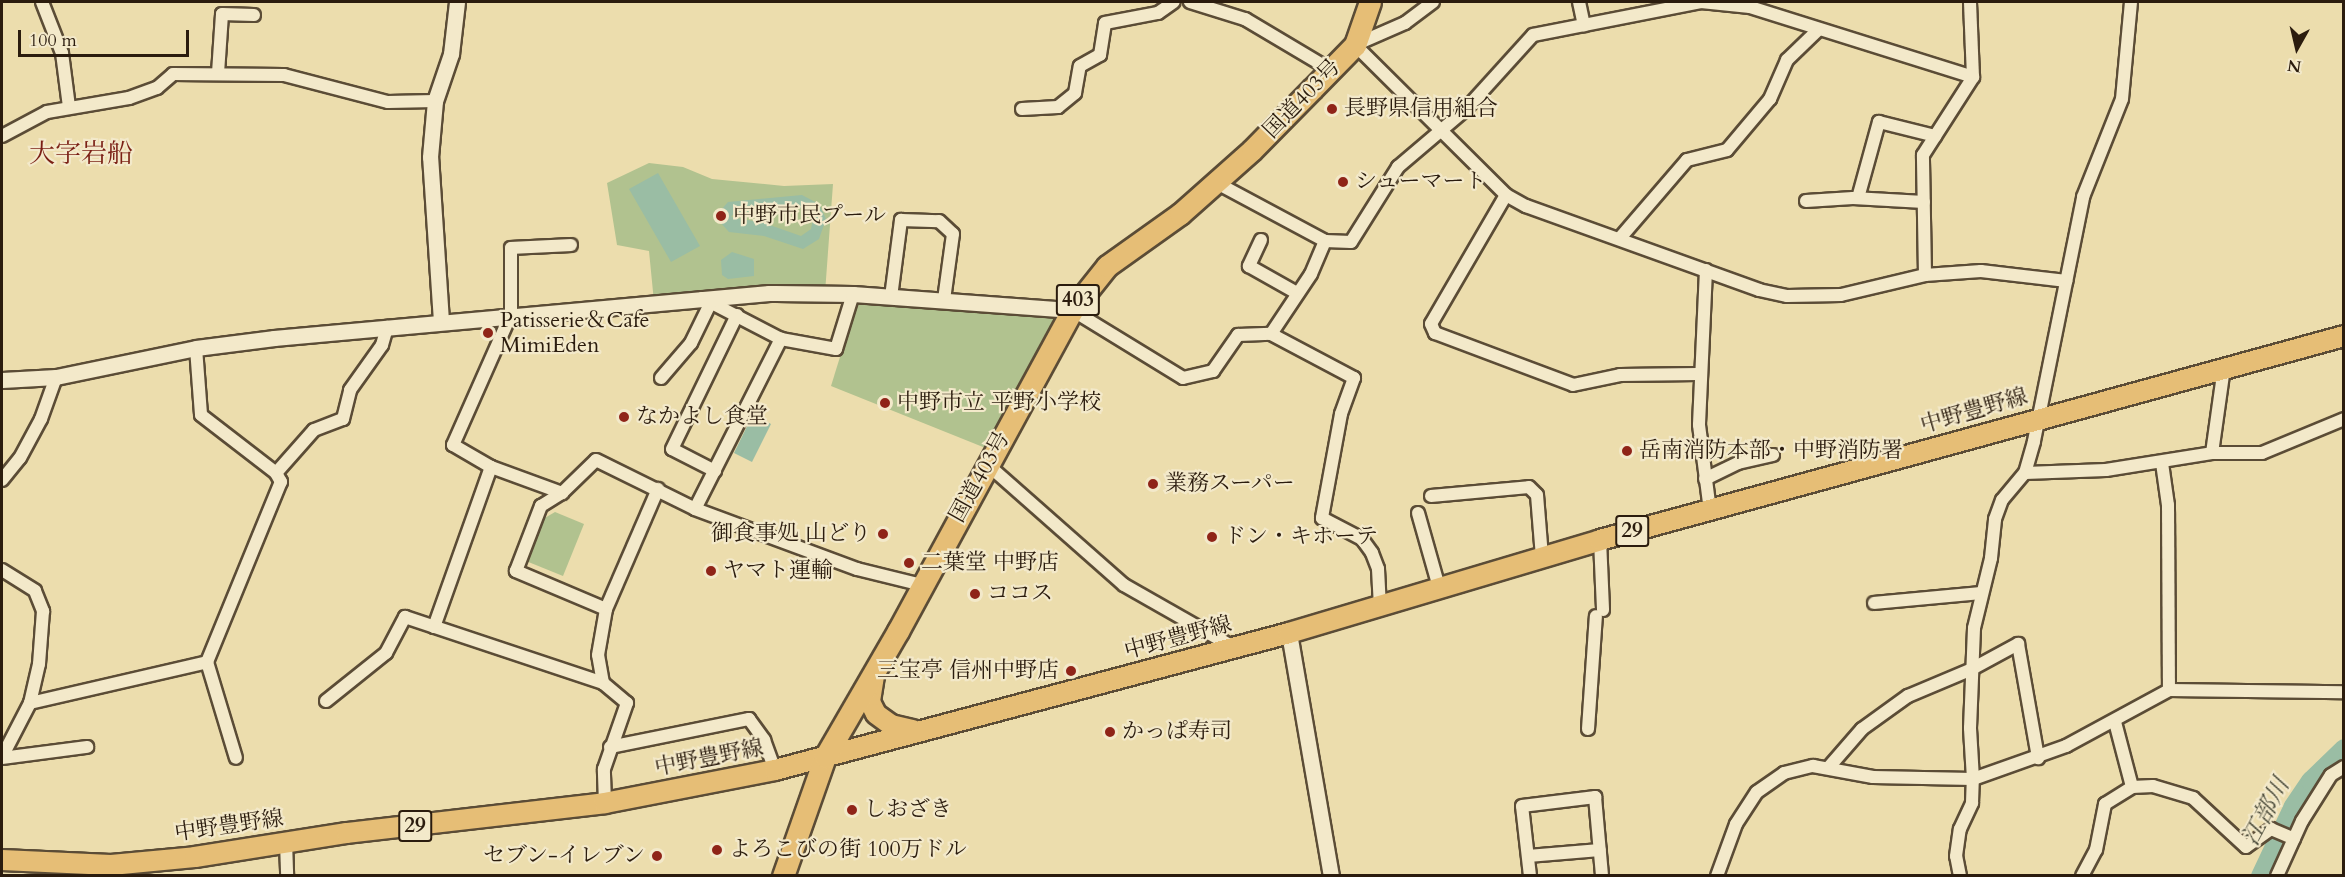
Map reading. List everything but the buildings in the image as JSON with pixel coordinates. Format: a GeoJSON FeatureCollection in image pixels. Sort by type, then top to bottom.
{"type":"FeatureCollection","features":[{"type":"Feature","properties":{"kind":"highway","name":"国道403号"},"geometry":{"type":"LineString","coordinates":[[783,876],[825,757],[875,672],[1072,310],[1107,266],[1215,182],[1331,70],[1355,45],[1370,2]]}},
{"type":"Feature","properties":{"kind":"main road","name":"中野豊野線"},"geometry":{"type":"LineString","coordinates":[[2,860],[71,870],[195,857],[286,842],[604,803],[775,770],[1289,633],[1542,556],[1710,511],[2037,417],[2343,336]]}},
{"type":"Feature","properties":{"kind":"main road"},"geometry":{"type":"LineString","coordinates":[[875,672],[870,702],[876,714],[901,728],[922,729]]}},
{"type":"Feature","properties":{"kind":"street"},"geometry":{"type":"LineString","coordinates":[[42,2],[62,53],[69,107]]}},
{"type":"Feature","properties":{"kind":"street"},"geometry":{"type":"LineString","coordinates":[[441,321],[430,157],[435,101],[451,54],[457,2]]}},
{"type":"Feature","properties":{"kind":"street"},"geometry":{"type":"LineString","coordinates":[[1022,109],[1058,107],[1075,93],[1080,66],[1100,55],[1106,23],[1158,13],[1174,2]]}},
{"type":"Feature","properties":{"kind":"street"},"geometry":{"type":"LineString","coordinates":[[1190,2],[1245,19],[1331,70]]}},
{"type":"Feature","properties":{"kind":"street"},"geometry":{"type":"LineString","coordinates":[[1433,2],[1405,23],[1355,45],[1506,195],[1526,206],[1759,290],[1808,299],[1841,295],[1925,275],[1981,271],[2066,281]]}},
{"type":"Feature","properties":{"kind":"street"},"geometry":{"type":"LineString","coordinates":[[1579,2],[1584,25]]}},
{"type":"Feature","properties":{"kind":"street"},"geometry":{"type":"LineString","coordinates":[[1215,182],[1325,242],[1351,242],[1398,167],[1466,110],[1533,35],[1673,4],[1701,2],[1750,4],[1817,31],[1973,76]]}},
{"type":"Feature","properties":{"kind":"street"},"geometry":{"type":"LineString","coordinates":[[1925,275],[1923,155],[1973,76],[1970,2]]}},
{"type":"Feature","properties":{"kind":"street"},"geometry":{"type":"LineString","coordinates":[[1959,876],[1956,856],[1960,829],[1972,803],[1970,670],[1981,593],[1991,558],[1995,519],[2002,500],[2025,473],[2083,197],[2122,99],[2131,2]]}},
{"type":"Feature","properties":{"kind":"street"},"geometry":{"type":"LineString","coordinates":[[218,73],[222,14],[254,15]]}},
{"type":"Feature","properties":{"kind":"street"},"geometry":{"type":"LineString","coordinates":[[1620,238],[1688,160],[1727,150],[1770,99],[1787,60],[1817,31]]}},
{"type":"Feature","properties":{"kind":"street"},"geometry":{"type":"LineString","coordinates":[[2,136],[47,112],[129,98],[157,88],[173,74],[284,75],[388,102],[435,101]]}},
{"type":"Feature","properties":{"kind":"street"},"geometry":{"type":"LineString","coordinates":[[1858,198],[1879,122],[1935,136]]}},
{"type":"Feature","properties":{"kind":"street"},"geometry":{"type":"LineString","coordinates":[[1506,195],[1431,324],[1435,333],[1573,385],[1620,375],[1698,374]]}},
{"type":"Feature","properties":{"kind":"street"},"geometry":{"type":"LineString","coordinates":[[1806,201],[1858,198],[1924,202]]}},
{"type":"Feature","properties":{"kind":"street"},"geometry":{"type":"LineString","coordinates":[[891,297],[901,220],[939,221],[953,234],[944,300]]}},
{"type":"Feature","properties":{"kind":"street"},"geometry":{"type":"LineString","coordinates":[[1261,240],[1249,266],[1297,293]]}},
{"type":"Feature","properties":{"kind":"street"},"geometry":{"type":"LineString","coordinates":[[1271,334],[1320,259],[1325,242]]}},
{"type":"Feature","properties":{"kind":"street"},"geometry":{"type":"LineString","coordinates":[[562,494],[491,467],[453,445],[512,314],[511,248],[571,245]]}},
{"type":"Feature","properties":{"kind":"street"},"geometry":{"type":"LineString","coordinates":[[1706,270],[1698,374],[1705,479],[1710,511]]}},
{"type":"Feature","properties":{"kind":"street"},"geometry":{"type":"LineString","coordinates":[[2,380],[56,377],[196,348],[512,314],[706,300],[769,293],[853,294],[1072,310],[1183,378],[1213,371],[1238,335],[1271,334],[1354,378],[1341,414],[1322,518],[1362,539],[1372,553],[1378,569],[1380,605]]}},
{"type":"Feature","properties":{"kind":"street"},"geometry":{"type":"LineString","coordinates":[[706,300],[781,339],[836,349],[853,294]]}},
{"type":"Feature","properties":{"kind":"street"},"geometry":{"type":"LineString","coordinates":[[661,378],[691,344],[706,300]]}},
{"type":"Feature","properties":{"kind":"street"},"geometry":{"type":"LineString","coordinates":[[715,471],[672,450],[737,315]]}},
{"type":"Feature","properties":{"kind":"street"},"geometry":{"type":"LineString","coordinates":[[276,473],[314,430],[343,418],[350,390],[382,345],[387,327]]}},
{"type":"Feature","properties":{"kind":"street"},"geometry":{"type":"LineString","coordinates":[[695,509],[781,339]]}},
{"type":"Feature","properties":{"kind":"street"},"geometry":{"type":"LineString","coordinates":[[196,348],[201,415],[276,473],[281,482],[207,662],[236,758]]}},
{"type":"Feature","properties":{"kind":"street"},"geometry":{"type":"LineString","coordinates":[[2212,453],[2224,368]]}},
{"type":"Feature","properties":{"kind":"street"},"geometry":{"type":"LineString","coordinates":[[2,480],[20,458],[36,429],[56,377]]}},
{"type":"Feature","properties":{"kind":"street"},"geometry":{"type":"LineString","coordinates":[[2025,473],[2106,470],[2162,463],[2212,453],[2262,453],[2343,419]]}},
{"type":"Feature","properties":{"kind":"street"},"geometry":{"type":"LineString","coordinates":[[1705,479],[1738,463],[1773,455]]}},
{"type":"Feature","properties":{"kind":"street"},"geometry":{"type":"LineString","coordinates":[[606,609],[516,571],[541,506],[562,494],[596,460],[695,509],[857,569],[922,585]]}},
{"type":"Feature","properties":{"kind":"street"},"geometry":{"type":"LineString","coordinates":[[2162,463],[2168,505],[2169,690]]}},
{"type":"Feature","properties":{"kind":"street"},"geometry":{"type":"LineString","coordinates":[[988,465],[1124,585],[1233,647]]}},
{"type":"Feature","properties":{"kind":"street"},"geometry":{"type":"LineString","coordinates":[[434,627],[491,467]]}},
{"type":"Feature","properties":{"kind":"street"},"geometry":{"type":"LineString","coordinates":[[1431,496],[1529,488],[1537,495],[1542,556]]}},
{"type":"Feature","properties":{"kind":"street"},"geometry":{"type":"LineString","coordinates":[[603,683],[598,655],[606,609],[658,489]]}},
{"type":"Feature","properties":{"kind":"street"},"geometry":{"type":"LineString","coordinates":[[1418,513],[1439,587]]}},
{"type":"Feature","properties":{"kind":"street"},"geometry":{"type":"LineString","coordinates":[[1588,729],[1600,613],[1600,540]]}},
{"type":"Feature","properties":{"kind":"street"},"geometry":{"type":"LineString","coordinates":[[2,570],[35,591],[43,611],[39,664],[30,703],[2,757]]}},
{"type":"Feature","properties":{"kind":"street"},"geometry":{"type":"LineString","coordinates":[[1874,603],[1981,593]]}},
{"type":"Feature","properties":{"kind":"street"},"geometry":{"type":"LineString","coordinates":[[326,701],[386,653],[405,617],[603,683],[627,702],[604,769],[604,803]]}},
{"type":"Feature","properties":{"kind":"street"},"geometry":{"type":"LineString","coordinates":[[1289,633],[1331,876]]}},
{"type":"Feature","properties":{"kind":"street"},"geometry":{"type":"LineString","coordinates":[[1829,767],[1862,729],[1908,696],[1970,670],[2018,644],[2038,758]]}},
{"type":"Feature","properties":{"kind":"street"},"geometry":{"type":"LineString","coordinates":[[30,703],[207,662]]}},
{"type":"Feature","properties":{"kind":"street"},"geometry":{"type":"LineString","coordinates":[[1717,876],[1736,824],[1757,792],[1784,773],[1813,766],[1829,767],[1873,777],[1973,779],[2038,758],[2115,722],[2169,690],[2343,692]]}},
{"type":"Feature","properties":{"kind":"street"},"geometry":{"type":"LineString","coordinates":[[610,747],[749,719],[764,740],[775,770]]}},
{"type":"Feature","properties":{"kind":"street"},"geometry":{"type":"LineString","coordinates":[[2115,722],[2132,787]]}},
{"type":"Feature","properties":{"kind":"street"},"geometry":{"type":"LineString","coordinates":[[2,757],[87,747]]}},
{"type":"Feature","properties":{"kind":"street"},"geometry":{"type":"LineString","coordinates":[[2277,876],[2294,839],[2331,775],[2343,767]]}},
{"type":"Feature","properties":{"kind":"street"},"geometry":{"type":"LineString","coordinates":[[2082,876],[2096,850],[2105,804],[2132,787],[2153,786],[2193,798],[2246,847],[2271,829],[2294,839]]}},
{"type":"Feature","properties":{"kind":"street"},"geometry":{"type":"LineString","coordinates":[[1530,876],[1522,806],[1595,797],[1602,876]]}},
{"type":"Feature","properties":{"kind":"street"},"geometry":{"type":"LineString","coordinates":[[286,842],[287,876]]}},
{"type":"Feature","properties":{"kind":"street"},"geometry":{"type":"LineString","coordinates":[[1528,856],[1600,850]]}},
{"type":"Feature","properties":{"kind":"shaded area","name":"中野市民プール"},"geometry":{"type":"Polygon","coordinates":[[[649,163],[683,167],[712,179],[784,186],[833,184],[825,293],[654,302],[649,251],[617,245],[607,183],[649,163]]]}},
{"type":"Feature","properties":{"kind":"shaded area"},"geometry":{"type":"Polygon","coordinates":[[[658,173],[700,246],[671,262],[629,189],[658,173]]]}},
{"type":"Feature","properties":{"kind":"shaded area"},"geometry":{"type":"Polygon","coordinates":[[[802,195],[819,204],[826,219],[819,239],[803,249],[764,236],[729,232],[719,221],[721,210],[728,202],[802,195]],[[797,207],[734,213],[731,217],[764,223],[801,236],[811,229],[813,219],[808,210],[797,207]]]}},
{"type":"Feature","properties":{"kind":"shaded area"},"geometry":{"type":"Polygon","coordinates":[[[732,252],[754,259],[754,276],[728,279],[722,275],[721,260],[732,252]]]}},
{"type":"Feature","properties":{"kind":"shaded area"},"geometry":{"type":"Polygon","coordinates":[[[857,302],[1060,315],[988,449],[831,386],[857,302]]]}},
{"type":"Feature","properties":{"kind":"shaded area"},"geometry":{"type":"Polygon","coordinates":[[[753,414],[771,424],[752,462],[734,453],[753,414]]]}},
{"type":"Feature","properties":{"kind":"shaded area"},"geometry":{"type":"Polygon","coordinates":[[[555,512],[584,524],[563,576],[526,561],[543,519],[555,512]]]}},
{"type":"Feature","properties":{"kind":"waterway","name":"江部川"},"geometry":{"type":"LineString","coordinates":[[2261,876],[2294,806],[2311,781],[2344,749]]}},
{"type":"Feature","properties":{"kind":"place","name":"長野県信用組合"},"geometry":{"type":"Point","coordinates":[1332,109]}},
{"type":"Feature","properties":{"kind":"place","name":"シューマート"},"geometry":{"type":"Point","coordinates":[1343,182]}},
{"type":"Feature","properties":{"kind":"place","name":"中野市民プール"},"geometry":{"type":"Point","coordinates":[721,216]}},
{"type":"Feature","properties":{"kind":"place","name":"Patisserie＆Cafe MimiEden"},"geometry":{"type":"Point","coordinates":[488,333]}},
{"type":"Feature","properties":{"kind":"place","name":"中野市立 平野小学校"},"geometry":{"type":"Point","coordinates":[885,403]}},
{"type":"Feature","properties":{"kind":"place","name":"なかよし食堂"},"geometry":{"type":"Point","coordinates":[624,417]}},
{"type":"Feature","properties":{"kind":"place","name":"岳南消防本部・中野消防署"},"geometry":{"type":"Point","coordinates":[1627,451]}},
{"type":"Feature","properties":{"kind":"place","name":"業務スーパー"},"geometry":{"type":"Point","coordinates":[1153,484]}},
{"type":"Feature","properties":{"kind":"place","name":"御食事処 山どり"},"geometry":{"type":"Point","coordinates":[883,534]}},
{"type":"Feature","properties":{"kind":"place","name":"ドン・キホーテ"},"geometry":{"type":"Point","coordinates":[1212,537]}},
{"type":"Feature","properties":{"kind":"place","name":"二葉堂 中野店"},"geometry":{"type":"Point","coordinates":[909,563]}},
{"type":"Feature","properties":{"kind":"place","name":"ヤマト運輸"},"geometry":{"type":"Point","coordinates":[711,571]}},
{"type":"Feature","properties":{"kind":"place","name":"ココス"},"geometry":{"type":"Point","coordinates":[975,594]}},
{"type":"Feature","properties":{"kind":"place","name":"三宝亭 信州中野店"},"geometry":{"type":"Point","coordinates":[1071,671]}},
{"type":"Feature","properties":{"kind":"place","name":"かっぱ寿司"},"geometry":{"type":"Point","coordinates":[1110,732]}},
{"type":"Feature","properties":{"kind":"place","name":"しおざき"},"geometry":{"type":"Point","coordinates":[852,810]}},
{"type":"Feature","properties":{"kind":"place","name":"よろこびの街 100万ドル"},"geometry":{"type":"Point","coordinates":[717,850]}},
{"type":"Feature","properties":{"kind":"place","name":"セブン-イレブン"},"geometry":{"type":"Point","coordinates":[657,856]}},
{"type":"Feature","properties":{"kind":"district","name":"大字岩船"},"geometry":{"type":"Point","coordinates":[81,154]}}]}
